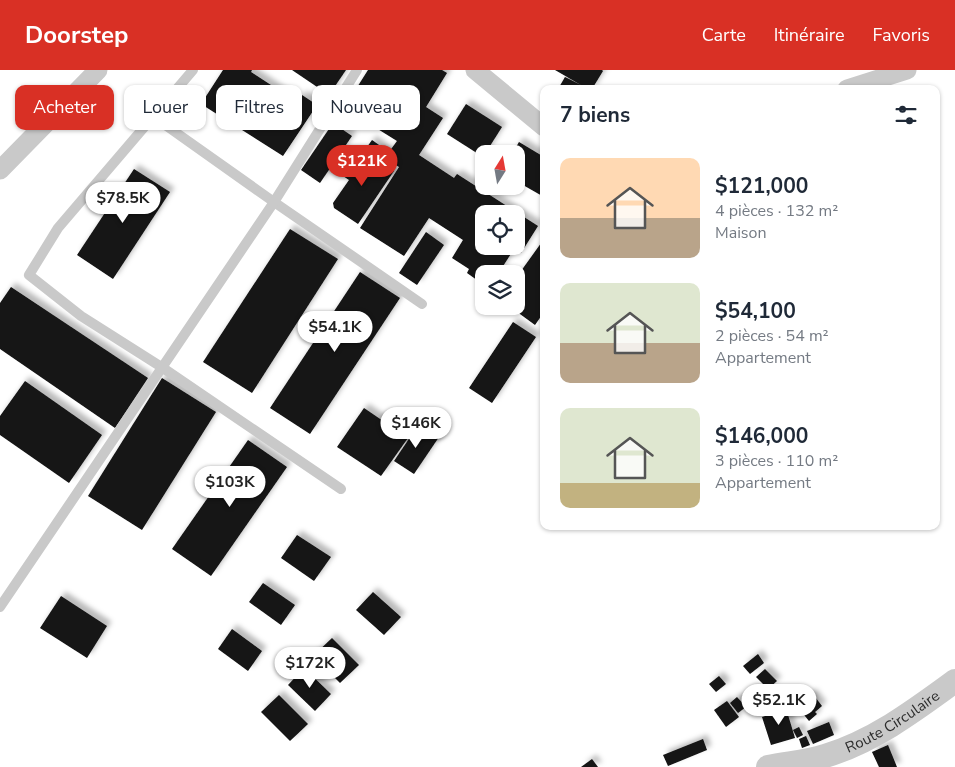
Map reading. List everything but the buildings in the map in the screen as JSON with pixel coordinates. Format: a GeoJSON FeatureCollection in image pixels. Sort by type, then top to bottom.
{"type":"FeatureCollection","features":[{"type":"Feature","properties":{"kind":"street"},"geometry":{"type":"LineString","coordinates":[[0,170],[98,70]]}},
{"type":"Feature","properties":{"kind":"street"},"geometry":{"type":"LineString","coordinates":[[475,70],[540,124]]}},
{"type":"Feature","properties":{"kind":"street"},"geometry":{"type":"LineString","coordinates":[[860,85],[907,70]]}},
{"type":"Feature","properties":{"kind":"street","name":"Route Circulaire"},"geometry":{"type":"LineString","coordinates":[[768,767],[824,756],[852,746],[878,734],[955,682]]}},
{"type":"Feature","properties":{"kind":"lane"},"geometry":{"type":"LineString","coordinates":[[181,85],[193,70]]}},
{"type":"Feature","properties":{"kind":"lane"},"geometry":{"type":"LineString","coordinates":[[0,607],[274,202],[357,70]]}},
{"type":"Feature","properties":{"kind":"lane"},"geometry":{"type":"LineString","coordinates":[[143,130],[58,228],[28,275],[81,316],[163,368],[341,489]]}},
{"type":"Feature","properties":{"kind":"lane"},"geometry":{"type":"LineString","coordinates":[[172,130],[422,304]]}}]}
